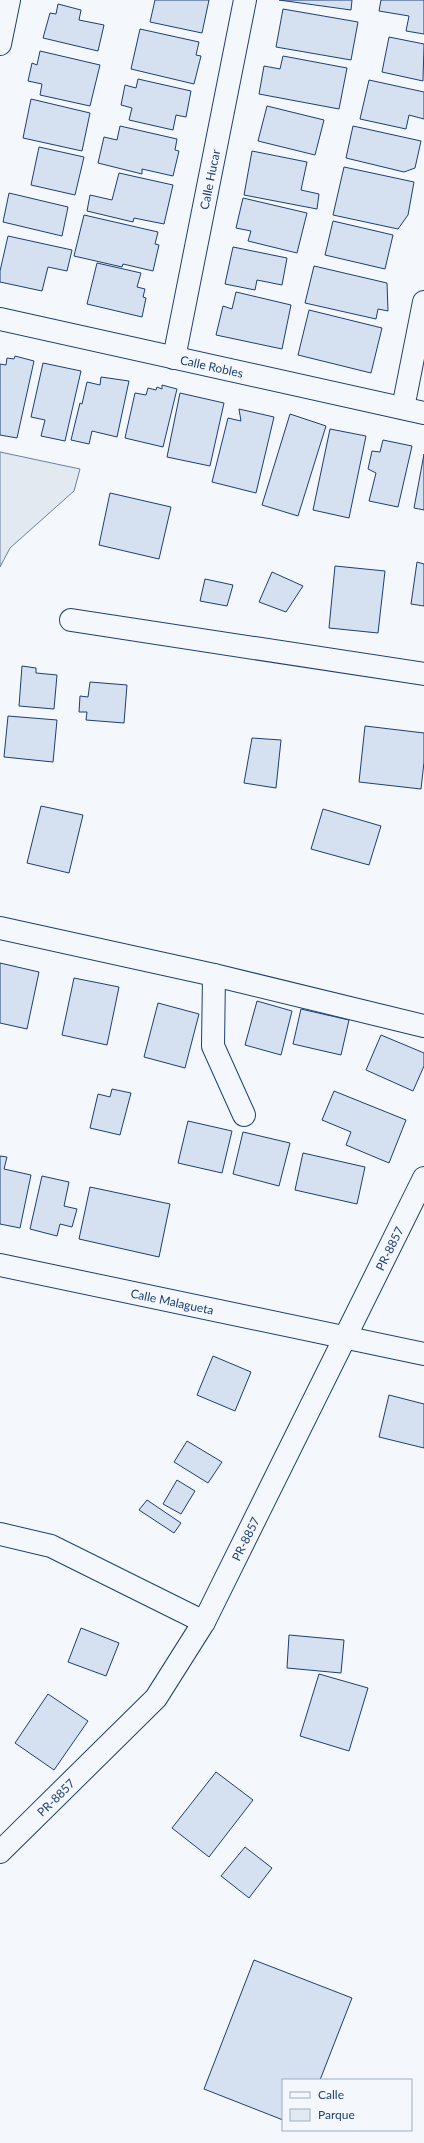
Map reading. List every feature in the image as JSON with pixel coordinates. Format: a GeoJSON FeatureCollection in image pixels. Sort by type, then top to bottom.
{"type":"FeatureCollection","features":[{"type":"Feature","properties":{"kind":"street"},"geometry":{"type":"LineString","coordinates":[[0,44],[9,0]]}},
{"type":"Feature","properties":{"kind":"street","name":"Calle Hucar"},"geometry":{"type":"LineString","coordinates":[[174,358],[245,0]]}},
{"type":"Feature","properties":{"kind":"street"},"geometry":{"type":"LineString","coordinates":[[403,408],[424,302]]}},
{"type":"Feature","properties":{"kind":"street","name":"Calle Robles"},"geometry":{"type":"LineString","coordinates":[[0,320],[424,413]]}},
{"type":"Feature","properties":{"kind":"street"},"geometry":{"type":"LineString","coordinates":[[71,620],[424,674]]}},
{"type":"Feature","properties":{"kind":"street"},"geometry":{"type":"LineString","coordinates":[[0,928],[214,975],[424,1026]]}},
{"type":"Feature","properties":{"kind":"street"},"geometry":{"type":"LineString","coordinates":[[214,975],[213,1046],[244,1115]]}},
{"type":"Feature","properties":{"kind":"street","name":"PR-8857"},"geometry":{"type":"LineString","coordinates":[[0,1852],[156,1698],[204,1622],[424,1178]]}},
{"type":"Feature","properties":{"kind":"street","name":"Calle Malagueta"},"geometry":{"type":"LineString","coordinates":[[0,1265],[424,1354]]}},
{"type":"Feature","properties":{"kind":"street"},"geometry":{"type":"LineString","coordinates":[[0,1534],[51,1546],[204,1622]]}},
{"type":"Feature","properties":{"kind":"green space"},"geometry":{"type":"Polygon","coordinates":[[[0,452],[80,469],[74,491],[10,548],[0,567],[0,452]]]}},
{"type":"Feature","properties":{"kind":"building"},"geometry":{"type":"Polygon","coordinates":[[[155,0],[209,0],[202,33],[150,22],[155,0]]]}},
{"type":"Feature","properties":{"kind":"building"},"geometry":{"type":"Polygon","coordinates":[[[279,0],[352,0],[351,10],[279,0]]]}},
{"type":"Feature","properties":{"kind":"building"},"geometry":{"type":"Polygon","coordinates":[[[381,0],[424,0],[424,34],[406,31],[409,16],[379,11],[381,0]]]}},
{"type":"Feature","properties":{"kind":"building"},"geometry":{"type":"Polygon","coordinates":[[[58,4],[81,10],[79,20],[104,25],[98,51],[43,38],[50,13],[56,14],[58,4]]]}},
{"type":"Feature","properties":{"kind":"building"},"geometry":{"type":"Polygon","coordinates":[[[283,9],[358,22],[351,60],[276,47],[283,9]]]}},
{"type":"Feature","properties":{"kind":"building"},"geometry":{"type":"Polygon","coordinates":[[[140,29],[199,42],[196,55],[201,56],[194,84],[131,69],[140,29]]]}},
{"type":"Feature","properties":{"kind":"building"},"geometry":{"type":"Polygon","coordinates":[[[389,37],[424,44],[423,81],[382,72],[389,37]]]}},
{"type":"Feature","properties":{"kind":"building"},"geometry":{"type":"Polygon","coordinates":[[[40,51],[100,65],[90,106],[40,95],[42,84],[28,81],[32,63],[37,65],[40,51]]]}},
{"type":"Feature","properties":{"kind":"building"},"geometry":{"type":"Polygon","coordinates":[[[283,56],[347,68],[339,109],[259,94],[264,66],[280,69],[283,56]]]}},
{"type":"Feature","properties":{"kind":"building"},"geometry":{"type":"Polygon","coordinates":[[[138,79],[191,91],[186,117],[176,115],[173,130],[129,120],[132,108],[121,105],[125,85],[136,88],[138,79]]]}},
{"type":"Feature","properties":{"kind":"building"},"geometry":{"type":"Polygon","coordinates":[[[369,80],[424,92],[424,119],[409,115],[406,129],[360,119],[369,80]]]}},
{"type":"Feature","properties":{"kind":"building"},"geometry":{"type":"Polygon","coordinates":[[[31,99],[90,113],[82,151],[23,138],[31,99]]]}},
{"type":"Feature","properties":{"kind":"building"},"geometry":{"type":"Polygon","coordinates":[[[267,106],[324,120],[315,155],[258,141],[267,106]]]}},
{"type":"Feature","properties":{"kind":"building"},"geometry":{"type":"Polygon","coordinates":[[[120,126],[177,139],[175,150],[179,151],[173,176],[142,169],[142,174],[98,163],[104,137],[117,140],[120,126]]]}},
{"type":"Feature","properties":{"kind":"building"},"geometry":{"type":"Polygon","coordinates":[[[353,126],[421,141],[415,168],[404,172],[346,158],[353,126]]]}},
{"type":"Feature","properties":{"kind":"building"},"geometry":{"type":"Polygon","coordinates":[[[39,147],[84,157],[75,195],[31,185],[39,147]]]}},
{"type":"Feature","properties":{"kind":"building"},"geometry":{"type":"Polygon","coordinates":[[[252,151],[307,162],[301,190],[319,194],[317,209],[244,195],[252,151]]]}},
{"type":"Feature","properties":{"kind":"building"},"geometry":{"type":"Polygon","coordinates":[[[344,167],[414,182],[408,215],[398,229],[333,215],[344,167]]]}},
{"type":"Feature","properties":{"kind":"building"},"geometry":{"type":"Polygon","coordinates":[[[119,173],[173,185],[164,224],[134,218],[133,222],[87,211],[90,195],[112,200],[119,173]]]}},
{"type":"Feature","properties":{"kind":"building"},"geometry":{"type":"Polygon","coordinates":[[[9,193],[68,207],[62,236],[3,222],[9,193]]]}},
{"type":"Feature","properties":{"kind":"building"},"geometry":{"type":"Polygon","coordinates":[[[243,198],[307,213],[297,253],[248,241],[251,231],[236,228],[243,198]]]}},
{"type":"Feature","properties":{"kind":"building"},"geometry":{"type":"Polygon","coordinates":[[[84,215],[158,232],[155,244],[159,245],[153,271],[123,264],[122,267],[74,256],[84,215]]]}},
{"type":"Feature","properties":{"kind":"building"},"geometry":{"type":"Polygon","coordinates":[[[333,221],[393,235],[385,269],[325,255],[333,221]]]}},
{"type":"Feature","properties":{"kind":"building"},"geometry":{"type":"Polygon","coordinates":[[[8,236],[72,250],[67,271],[48,267],[42,291],[0,282],[0,271],[8,236]]]}},
{"type":"Feature","properties":{"kind":"building"},"geometry":{"type":"Polygon","coordinates":[[[233,247],[287,258],[282,285],[257,280],[255,290],[225,284],[233,247]]]}},
{"type":"Feature","properties":{"kind":"building"},"geometry":{"type":"Polygon","coordinates":[[[97,263],[141,273],[137,287],[145,289],[143,297],[146,298],[142,317],[87,304],[97,263]]]}},
{"type":"Feature","properties":{"kind":"building"},"geometry":{"type":"Polygon","coordinates":[[[314,266],[387,283],[388,311],[378,309],[376,319],[305,303],[314,266]]]}},
{"type":"Feature","properties":{"kind":"building"},"geometry":{"type":"Polygon","coordinates":[[[236,292],[291,305],[282,349],[216,335],[223,306],[232,309],[236,292]]]}},
{"type":"Feature","properties":{"kind":"building"},"geometry":{"type":"Polygon","coordinates":[[[309,310],[382,328],[371,373],[298,355],[309,310]]]}},
{"type":"Feature","properties":{"kind":"building"},"geometry":{"type":"Polygon","coordinates":[[[15,356],[34,361],[17,438],[0,435],[0,364],[6,365],[7,358],[14,359],[15,356]]]}},
{"type":"Feature","properties":{"kind":"building"},"geometry":{"type":"Polygon","coordinates":[[[43,363],[81,371],[65,441],[41,436],[45,420],[31,417],[43,363]]]}},
{"type":"Feature","properties":{"kind":"building"},"geometry":{"type":"Polygon","coordinates":[[[101,377],[129,381],[117,437],[92,431],[89,444],[71,440],[87,382],[100,385],[101,377]]]}},
{"type":"Feature","properties":{"kind":"building"},"geometry":{"type":"Polygon","coordinates":[[[162,385],[177,389],[163,447],[125,438],[135,393],[146,395],[148,388],[156,390],[157,387],[162,389],[162,385]]]}},
{"type":"Feature","properties":{"kind":"building"},"geometry":{"type":"Polygon","coordinates":[[[180,393],[224,403],[210,466],[167,457],[180,393]]]}},
{"type":"Feature","properties":{"kind":"building"},"geometry":{"type":"Polygon","coordinates":[[[239,409],[274,417],[256,493],[212,482],[228,418],[241,421],[239,409]]]}},
{"type":"Feature","properties":{"kind":"building"},"geometry":{"type":"Polygon","coordinates":[[[290,414],[326,426],[298,516],[262,505],[290,414]]]}},
{"type":"Feature","properties":{"kind":"building"},"geometry":{"type":"Polygon","coordinates":[[[330,429],[366,436],[349,518],[313,510],[330,429]]]}},
{"type":"Feature","properties":{"kind":"building"},"geometry":{"type":"Polygon","coordinates":[[[383,440],[412,446],[398,507],[369,501],[376,473],[368,469],[372,451],[380,452],[383,440]]]}},
{"type":"Feature","properties":{"kind":"building"},"geometry":{"type":"Polygon","coordinates":[[[424,454],[424,510],[414,508],[424,454]]]}},
{"type":"Feature","properties":{"kind":"building"},"geometry":{"type":"Polygon","coordinates":[[[110,493],[171,507],[159,559],[99,545],[110,493]]]}},
{"type":"Feature","properties":{"kind":"building"},"geometry":{"type":"Polygon","coordinates":[[[417,562],[424,564],[424,606],[411,604],[417,562]]]}},
{"type":"Feature","properties":{"kind":"building"},"geometry":{"type":"Polygon","coordinates":[[[335,566],[385,571],[378,633],[329,628],[335,566]]]}},
{"type":"Feature","properties":{"kind":"building"},"geometry":{"type":"Polygon","coordinates":[[[272,572],[303,586],[286,612],[259,602],[272,572]]]}},
{"type":"Feature","properties":{"kind":"building"},"geometry":{"type":"Polygon","coordinates":[[[205,579],[233,585],[227,606],[200,601],[205,579]]]}},
{"type":"Feature","properties":{"kind":"building"},"geometry":{"type":"Polygon","coordinates":[[[22,666],[36,668],[36,673],[57,675],[54,709],[19,706],[22,666]]]}},
{"type":"Feature","properties":{"kind":"building"},"geometry":{"type":"Polygon","coordinates":[[[90,682],[127,685],[124,723],[86,720],[87,712],[79,712],[80,696],[88,697],[90,682]]]}},
{"type":"Feature","properties":{"kind":"building"},"geometry":{"type":"Polygon","coordinates":[[[8,716],[57,720],[53,762],[4,757],[8,716]]]}},
{"type":"Feature","properties":{"kind":"building"},"geometry":{"type":"Polygon","coordinates":[[[365,726],[424,733],[424,762],[421,789],[359,782],[365,726]]]}},
{"type":"Feature","properties":{"kind":"building"},"geometry":{"type":"Polygon","coordinates":[[[252,738],[281,740],[276,788],[244,783],[252,738]]]}},
{"type":"Feature","properties":{"kind":"building"},"geometry":{"type":"Polygon","coordinates":[[[41,806],[83,815],[69,873],[27,863],[41,806]]]}},
{"type":"Feature","properties":{"kind":"building"},"geometry":{"type":"Polygon","coordinates":[[[323,809],[381,826],[369,865],[311,849],[323,809]]]}},
{"type":"Feature","properties":{"kind":"building"},"geometry":{"type":"Polygon","coordinates":[[[0,963],[39,972],[27,1029],[0,1023],[0,963]]]}},
{"type":"Feature","properties":{"kind":"building"},"geometry":{"type":"Polygon","coordinates":[[[74,978],[119,987],[107,1045],[62,1035],[74,978]]]}},
{"type":"Feature","properties":{"kind":"building"},"geometry":{"type":"Polygon","coordinates":[[[257,1001],[292,1011],[281,1055],[245,1045],[257,1001]]]}},
{"type":"Feature","properties":{"kind":"building"},"geometry":{"type":"Polygon","coordinates":[[[158,1003],[199,1014],[185,1068],[144,1057],[158,1003]]]}},
{"type":"Feature","properties":{"kind":"building"},"geometry":{"type":"Polygon","coordinates":[[[301,1009],[349,1020],[341,1055],[293,1044],[301,1009]]]}},
{"type":"Feature","properties":{"kind":"building"},"geometry":{"type":"Polygon","coordinates":[[[381,1035],[424,1053],[424,1066],[413,1091],[366,1070],[381,1035]]]}},
{"type":"Feature","properties":{"kind":"building"},"geometry":{"type":"Polygon","coordinates":[[[112,1089],[131,1093],[120,1135],[90,1128],[98,1094],[110,1097],[112,1089]]]}},
{"type":"Feature","properties":{"kind":"building"},"geometry":{"type":"Polygon","coordinates":[[[334,1091],[406,1120],[389,1163],[346,1145],[351,1132],[322,1120],[334,1091]]]}},
{"type":"Feature","properties":{"kind":"building"},"geometry":{"type":"Polygon","coordinates":[[[188,1121],[232,1131],[222,1173],[178,1163],[188,1121]]]}},
{"type":"Feature","properties":{"kind":"building"},"geometry":{"type":"Polygon","coordinates":[[[243,1132],[290,1143],[279,1186],[233,1174],[243,1132]]]}},
{"type":"Feature","properties":{"kind":"building"},"geometry":{"type":"Polygon","coordinates":[[[303,1153],[365,1167],[357,1204],[295,1190],[303,1153]]]}},
{"type":"Feature","properties":{"kind":"building"},"geometry":{"type":"Polygon","coordinates":[[[0,1156],[7,1157],[4,1169],[31,1175],[20,1228],[0,1224],[0,1156]]]}},
{"type":"Feature","properties":{"kind":"building"},"geometry":{"type":"Polygon","coordinates":[[[42,1176],[69,1182],[64,1206],[77,1209],[72,1227],[60,1224],[57,1236],[30,1229],[42,1176]]]}},
{"type":"Feature","properties":{"kind":"building"},"geometry":{"type":"Polygon","coordinates":[[[90,1187],[170,1204],[159,1257],[79,1239],[90,1187]]]}},
{"type":"Feature","properties":{"kind":"building"},"geometry":{"type":"Polygon","coordinates":[[[213,1356],[251,1372],[235,1411],[197,1395],[213,1356]]]}},
{"type":"Feature","properties":{"kind":"building"},"geometry":{"type":"Polygon","coordinates":[[[389,1395],[424,1404],[424,1448],[379,1437],[389,1395]]]}},
{"type":"Feature","properties":{"kind":"building"},"geometry":{"type":"Polygon","coordinates":[[[187,1441],[222,1462],[208,1483],[174,1462],[187,1441]]]}},
{"type":"Feature","properties":{"kind":"building"},"geometry":{"type":"Polygon","coordinates":[[[177,1480],[195,1491],[181,1514],[163,1504],[177,1480]]]}},
{"type":"Feature","properties":{"kind":"building"},"geometry":{"type":"Polygon","coordinates":[[[147,1500],[181,1523],[174,1533],[139,1510],[147,1500]]]}},
{"type":"Feature","properties":{"kind":"building"},"geometry":{"type":"Polygon","coordinates":[[[81,1628],[119,1643],[106,1676],[68,1662],[81,1628]]]}},
{"type":"Feature","properties":{"kind":"building"},"geometry":{"type":"Polygon","coordinates":[[[289,1635],[344,1640],[341,1673],[287,1668],[289,1635]]]}},
{"type":"Feature","properties":{"kind":"building"},"geometry":{"type":"Polygon","coordinates":[[[319,1674],[368,1688],[349,1751],[300,1736],[319,1674]]]}},
{"type":"Feature","properties":{"kind":"building"},"geometry":{"type":"Polygon","coordinates":[[[48,1694],[88,1721],[54,1770],[15,1743],[48,1694]]]}},
{"type":"Feature","properties":{"kind":"building"},"geometry":{"type":"Polygon","coordinates":[[[216,1772],[253,1800],[209,1857],[172,1828],[216,1772]]]}},
{"type":"Feature","properties":{"kind":"building"},"geometry":{"type":"Polygon","coordinates":[[[245,1847],[272,1868],[249,1898],[221,1876],[245,1847]]]}},
{"type":"Feature","properties":{"kind":"building"},"geometry":{"type":"Polygon","coordinates":[[[254,1960],[352,1998],[320,2079],[282,2079],[282,2120],[204,2089],[254,1960]]]}}]}
